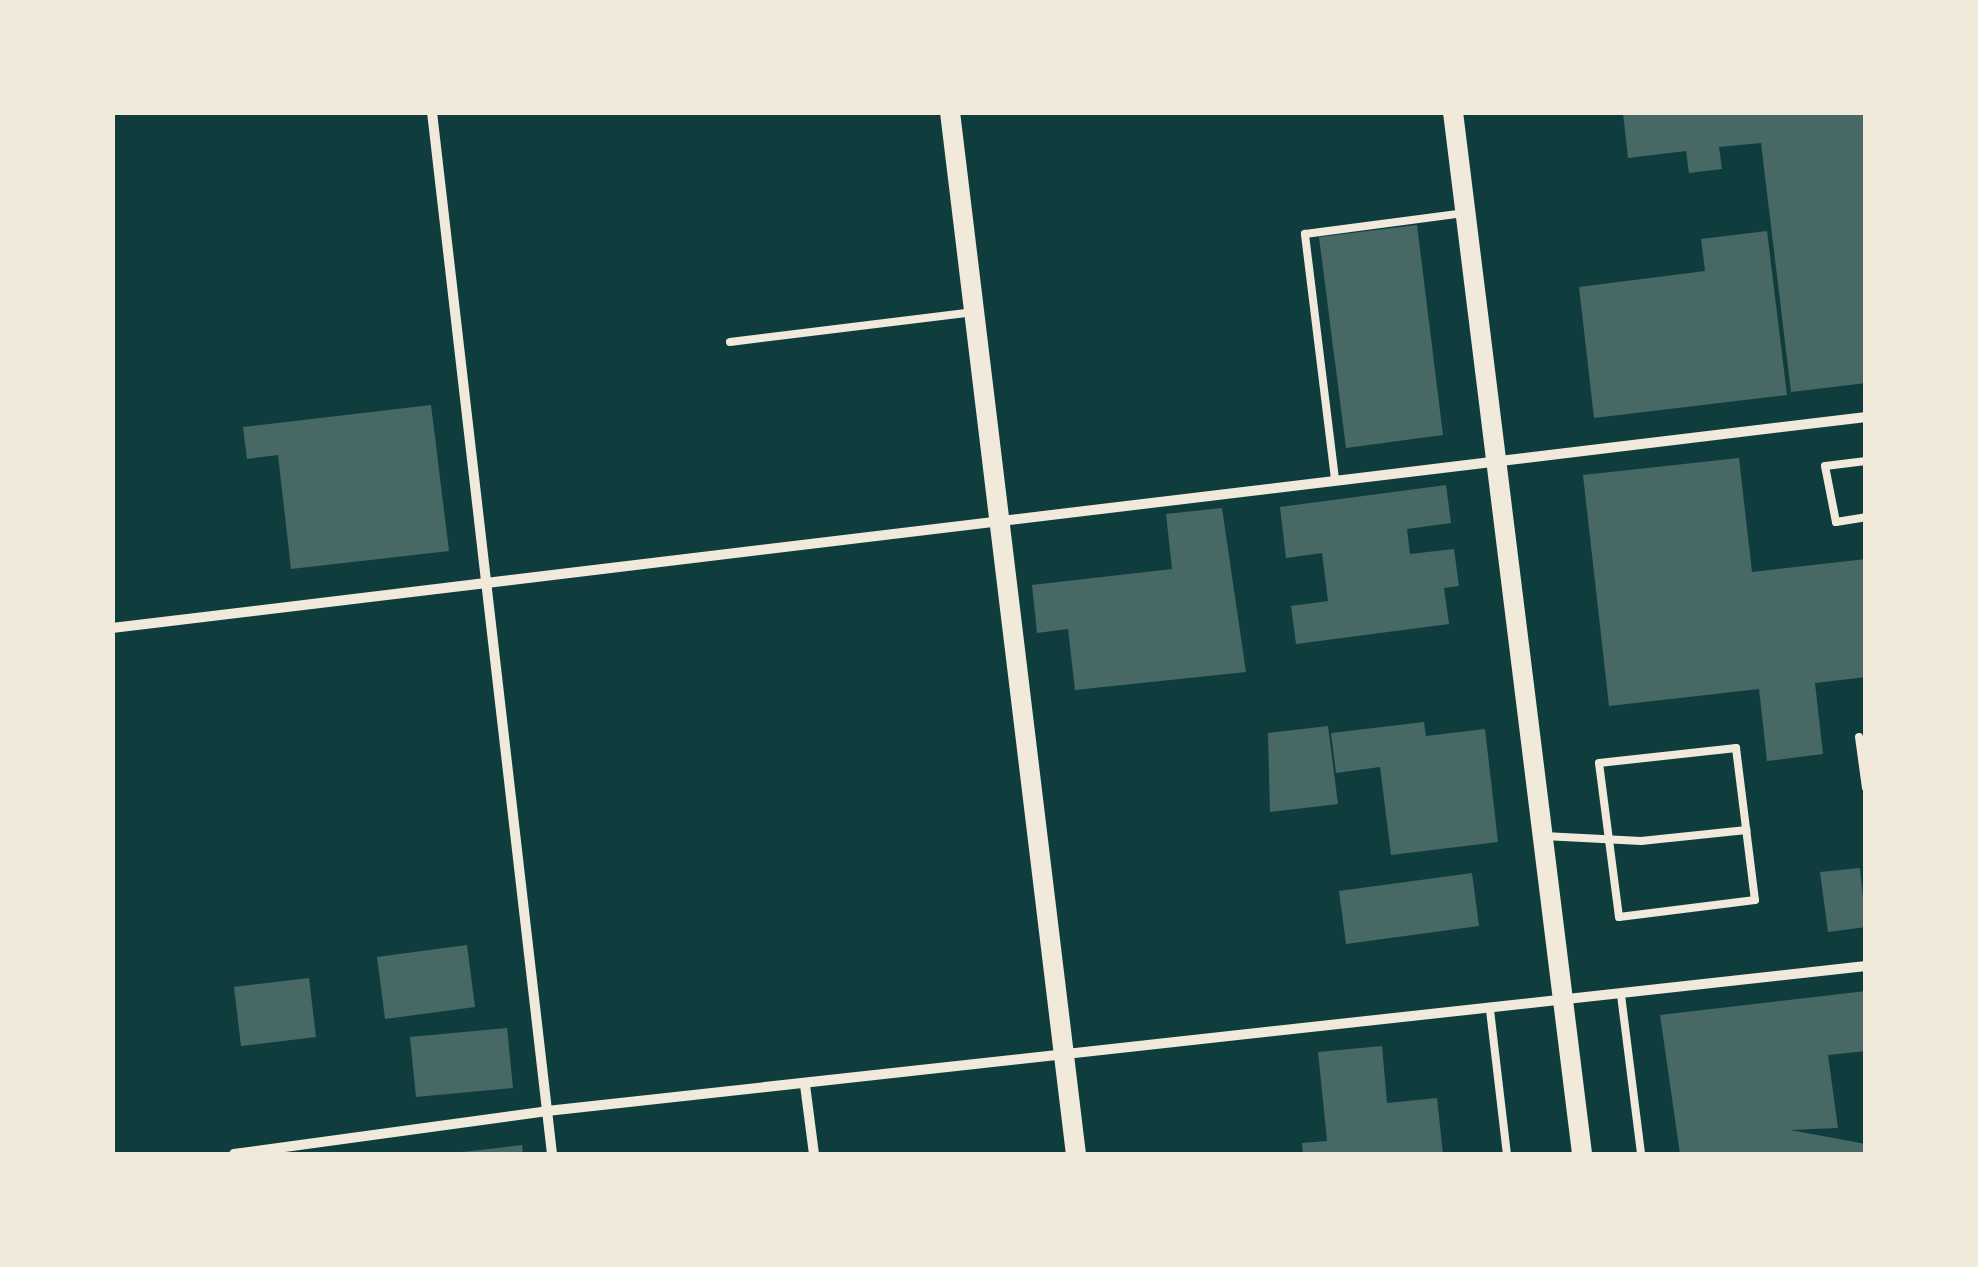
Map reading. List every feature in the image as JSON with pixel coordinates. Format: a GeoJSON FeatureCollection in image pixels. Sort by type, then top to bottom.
{"type":"FeatureCollection","features":[{"type":"Feature","properties":{"kind":"main road"},"geometry":{"type":"LineString","coordinates":[[950,112],[1076,1154]]}},
{"type":"Feature","properties":{"kind":"main road"},"geometry":{"type":"LineString","coordinates":[[1453,112],[1493,460],[1582,1154]]}},
{"type":"Feature","properties":{"kind":"street"},"geometry":{"type":"LineString","coordinates":[[432,112],[552,1154]]}},
{"type":"Feature","properties":{"kind":"street"},"geometry":{"type":"LineString","coordinates":[[112,628],[1866,416]]}},
{"type":"Feature","properties":{"kind":"street"},"geometry":{"type":"LineString","coordinates":[[234,1154],[548,1111],[1064,1058],[1866,966]]}},
{"type":"Feature","properties":{"kind":"street"},"geometry":{"type":"LineString","coordinates":[[804,1086],[814,1154]]}},
{"type":"Feature","properties":{"kind":"lane"},"geometry":{"type":"LineString","coordinates":[[1335,479],[1305,234],[1464,213]]}},
{"type":"Feature","properties":{"kind":"lane"},"geometry":{"type":"LineString","coordinates":[[730,342],[974,312]]}},
{"type":"Feature","properties":{"kind":"lane"},"geometry":{"type":"LineString","coordinates":[[1866,461],[1825,466],[1836,522],[1866,518]]}},
{"type":"Feature","properties":{"kind":"lane"},"geometry":{"type":"LineString","coordinates":[[1859,738],[1866,788]]}},
{"type":"Feature","properties":{"kind":"lane"},"geometry":{"type":"LineString","coordinates":[[1736,748],[1746,830],[1755,900],[1620,917],[1600,763],[1736,748]]}},
{"type":"Feature","properties":{"kind":"lane"},"geometry":{"type":"LineString","coordinates":[[1540,836],[1610,840],[1746,830]]}},
{"type":"Feature","properties":{"kind":"lane"},"geometry":{"type":"LineString","coordinates":[[1621,995],[1640,1154]]}},
{"type":"Feature","properties":{"kind":"lane"},"geometry":{"type":"LineString","coordinates":[[1490,1010],[1507,1154]]}},
{"type":"Feature","properties":{"kind":"building"},"geometry":{"type":"Polygon","coordinates":[[[1866,112],[1866,383],[1791,392],[1761,143],[1719,147],[1722,169],[1689,173],[1686,151],[1628,158],[1623,113],[1866,112]]]}},
{"type":"Feature","properties":{"kind":"building"},"geometry":{"type":"Polygon","coordinates":[[[1417,225],[1443,435],[1346,448],[1319,237],[1417,225]]]}},
{"type":"Feature","properties":{"kind":"building"},"geometry":{"type":"Polygon","coordinates":[[[1767,231],[1787,395],[1594,418],[1579,287],[1705,271],[1701,239],[1767,231]]]}},
{"type":"Feature","properties":{"kind":"building"},"geometry":{"type":"Polygon","coordinates":[[[431,405],[449,551],[291,569],[278,455],[247,459],[243,427],[431,405]]]}},
{"type":"Feature","properties":{"kind":"building"},"geometry":{"type":"Polygon","coordinates":[[[1739,458],[1752,572],[1866,559],[1866,677],[1815,683],[1823,754],[1767,761],[1759,689],[1609,706],[1583,475],[1739,458]]]}},
{"type":"Feature","properties":{"kind":"building"},"geometry":{"type":"Polygon","coordinates":[[[1446,485],[1451,523],[1407,529],[1410,554],[1454,549],[1459,586],[1444,588],[1449,624],[1296,644],[1291,606],[1328,601],[1322,553],[1286,558],[1280,507],[1446,485]]]}},
{"type":"Feature","properties":{"kind":"building"},"geometry":{"type":"Polygon","coordinates":[[[1222,508],[1246,672],[1075,690],[1068,629],[1037,633],[1032,585],[1172,569],[1166,514],[1222,508]]]}},
{"type":"Feature","properties":{"kind":"building"},"geometry":{"type":"Polygon","coordinates":[[[1424,722],[1426,736],[1485,729],[1498,842],[1391,855],[1380,767],[1336,773],[1331,733],[1424,722]]]}},
{"type":"Feature","properties":{"kind":"building"},"geometry":{"type":"Polygon","coordinates":[[[1328,726],[1338,804],[1270,812],[1268,733],[1328,726]]]}},
{"type":"Feature","properties":{"kind":"building"},"geometry":{"type":"Polygon","coordinates":[[[1860,868],[1866,927],[1828,932],[1820,872],[1860,868]]]}},
{"type":"Feature","properties":{"kind":"building"},"geometry":{"type":"Polygon","coordinates":[[[1472,873],[1479,926],[1346,944],[1339,891],[1472,873]]]}},
{"type":"Feature","properties":{"kind":"building"},"geometry":{"type":"Polygon","coordinates":[[[467,945],[475,1007],[385,1019],[377,957],[467,945]]]}},
{"type":"Feature","properties":{"kind":"building"},"geometry":{"type":"Polygon","coordinates":[[[309,978],[316,1037],[241,1046],[234,987],[309,978]]]}},
{"type":"Feature","properties":{"kind":"building"},"geometry":{"type":"Polygon","coordinates":[[[1866,991],[1866,1051],[1828,1055],[1838,1128],[1790,1130],[1866,1144],[1866,1154],[1680,1154],[1660,1015],[1866,991]]]}},
{"type":"Feature","properties":{"kind":"building"},"geometry":{"type":"Polygon","coordinates":[[[507,1028],[513,1088],[416,1097],[410,1037],[507,1028]]]}},
{"type":"Feature","properties":{"kind":"building"},"geometry":{"type":"Polygon","coordinates":[[[1382,1046],[1387,1103],[1437,1098],[1443,1154],[1303,1154],[1302,1143],[1327,1141],[1318,1052],[1382,1046]]]}},
{"type":"Feature","properties":{"kind":"building"},"geometry":{"type":"Polygon","coordinates":[[[522,1145],[523,1154],[463,1154],[463,1152],[522,1145]]]}}]}
